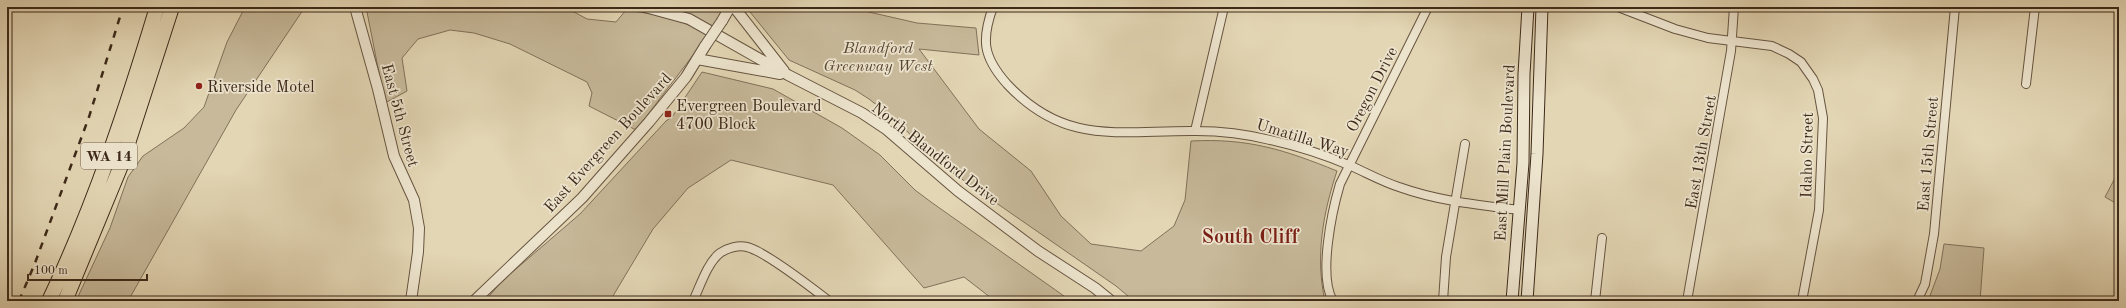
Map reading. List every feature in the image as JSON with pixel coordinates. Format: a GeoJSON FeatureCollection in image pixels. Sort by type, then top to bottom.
{"type":"FeatureCollection","features":[{"type":"Feature","properties":{"kind":"highway","name":"WA 14"},"geometry":{"type":"LineString","coordinates":[[50,301],[104,171],[126,107],[157,7]]}},
{"type":"Feature","properties":{"kind":"highway","name":"WA 14"},"geometry":{"type":"LineString","coordinates":[[65,301],[120,168],[172,7]]}},
{"type":"Feature","properties":{"kind":"main road","name":"East Mill Plain Boulevard"},"geometry":{"type":"LineString","coordinates":[[1512,301],[1523,163],[1524,74],[1528,7]]}},
{"type":"Feature","properties":{"kind":"main road","name":"East Mill Plain Boulevard"},"geometry":{"type":"LineString","coordinates":[[1527,301],[1537,154],[1542,7]]}},
{"type":"Feature","properties":{"kind":"street","name":"East 5th Street"},"geometry":{"type":"LineString","coordinates":[[355,7],[378,89],[394,156],[414,200],[419,228],[418,252],[411,301]]}},
{"type":"Feature","properties":{"kind":"street","name":"North Blandford Drive"},"geometry":{"type":"LineString","coordinates":[[645,7],[688,19],[788,75],[862,113],[886,129],[958,191],[1038,251],[1095,288],[1111,301]]}},
{"type":"Feature","properties":{"kind":"street","name":"East Evergreen Boulevard"},"geometry":{"type":"LineString","coordinates":[[474,301],[582,198],[649,122],[686,77],[730,7]]}},
{"type":"Feature","properties":{"kind":"street"},"geometry":{"type":"LineString","coordinates":[[734,7],[788,75]]}},
{"type":"Feature","properties":{"kind":"street","name":"Umatilla Way"},"geometry":{"type":"LineString","coordinates":[[993,7],[986,27],[986,51],[998,74],[1016,93],[1039,111],[1067,126],[1096,132],[1116,134],[1195,131],[1240,134],[1300,147],[1349,165],[1398,187],[1455,202],[1519,210]]}},
{"type":"Feature","properties":{"kind":"street"},"geometry":{"type":"LineString","coordinates":[[1195,131],[1224,7]]}},
{"type":"Feature","properties":{"kind":"street","name":"Oregon Drive"},"geometry":{"type":"LineString","coordinates":[[1333,301],[1326,266],[1332,210],[1349,165],[1428,7]]}},
{"type":"Feature","properties":{"kind":"street","name":"Idaho Street"},"geometry":{"type":"LineString","coordinates":[[1618,7],[1675,29],[1708,38],[1772,46],[1789,54],[1801,62],[1818,90],[1823,118],[1819,210],[1802,301]]}},
{"type":"Feature","properties":{"kind":"street","name":"East 13th Street"},"geometry":{"type":"LineString","coordinates":[[1687,301],[1733,40],[1734,7]]}},
{"type":"Feature","properties":{"kind":"street","name":"East 15th Street"},"geometry":{"type":"LineString","coordinates":[[1917,301],[1925,284],[1934,234],[1955,7]]}},
{"type":"Feature","properties":{"kind":"street"},"geometry":{"type":"LineString","coordinates":[[2026,84],[2035,7]]}},
{"type":"Feature","properties":{"kind":"street"},"geometry":{"type":"LineString","coordinates":[[697,59],[788,75]]}},
{"type":"Feature","properties":{"kind":"street"},"geometry":{"type":"LineString","coordinates":[[1443,301],[1446,258],[1465,144]]}},
{"type":"Feature","properties":{"kind":"street"},"geometry":{"type":"LineString","coordinates":[[1595,301],[1602,238]]}},
{"type":"Feature","properties":{"kind":"street"},"geometry":{"type":"LineString","coordinates":[[693,301],[711,266],[720,253],[735,247],[747,247],[760,252],[829,301]]}},
{"type":"Feature","properties":{"kind":"green space"},"geometry":{"type":"Polygon","coordinates":[[[249,7],[305,7],[236,110],[128,301],[76,301],[110,228],[128,177],[143,156],[184,128],[204,107],[227,42],[243,11],[249,7]]]}},
{"type":"Feature","properties":{"kind":"green space"},"geometry":{"type":"Polygon","coordinates":[[[366,7],[565,7],[587,19],[616,22],[626,10],[665,16],[710,33],[636,130],[589,106],[592,93],[587,82],[510,44],[474,33],[450,30],[418,39],[402,58],[407,91],[385,103],[366,7]]]}},
{"type":"Feature","properties":{"kind":"green space"},"geometry":{"type":"Polygon","coordinates":[[[660,7],[725,7],[713,26],[660,7]]]}},
{"type":"Feature","properties":{"kind":"green space","name":"Blandford Greenway West"},"geometry":{"type":"Polygon","coordinates":[[[746,7],[767,7],[774,10],[776,7],[847,7],[917,23],[976,28],[979,55],[919,49],[979,129],[1031,171],[1061,216],[1091,244],[1141,251],[1174,226],[1185,200],[1191,141],[1231,141],[1266,147],[1283,151],[1337,171],[1324,219],[1322,235],[1321,268],[1325,301],[1134,301],[1116,286],[953,173],[930,155],[898,122],[869,99],[855,90],[789,60],[746,7]]]}},
{"type":"Feature","properties":{"kind":"green space"},"geometry":{"type":"Polygon","coordinates":[[[702,72],[773,89],[842,128],[880,155],[915,190],[1071,301],[995,301],[964,277],[924,288],[833,185],[731,160],[688,188],[653,229],[610,301],[485,301],[502,281],[580,214],[666,121],[672,117],[702,72]]]}},
{"type":"Feature","properties":{"kind":"green space"},"geometry":{"type":"Polygon","coordinates":[[[2115,178],[2119,181],[2119,205],[2105,197],[2115,178]]]}},
{"type":"Feature","properties":{"kind":"green space"},"geometry":{"type":"Polygon","coordinates":[[[1944,244],[1984,248],[1980,301],[1928,301],[1940,269],[1944,244]]]}},
{"type":"Feature","properties":{"kind":"railway"},"geometry":{"type":"LineString","coordinates":[[19,301],[35,263],[89,117],[123,7]]}},
{"type":"Feature","properties":{"kind":"place","name":"Riverside Motel"},"geometry":{"type":"Point","coordinates":[199,86]}},
{"type":"Feature","properties":{"kind":"place","name":"Evergreen Boulevard 4700 Block"},"geometry":{"type":"Point","coordinates":[668,114]}},
{"type":"Feature","properties":{"kind":"district","name":"South Cliff"},"geometry":{"type":"Point","coordinates":[1250,236]}}]}
